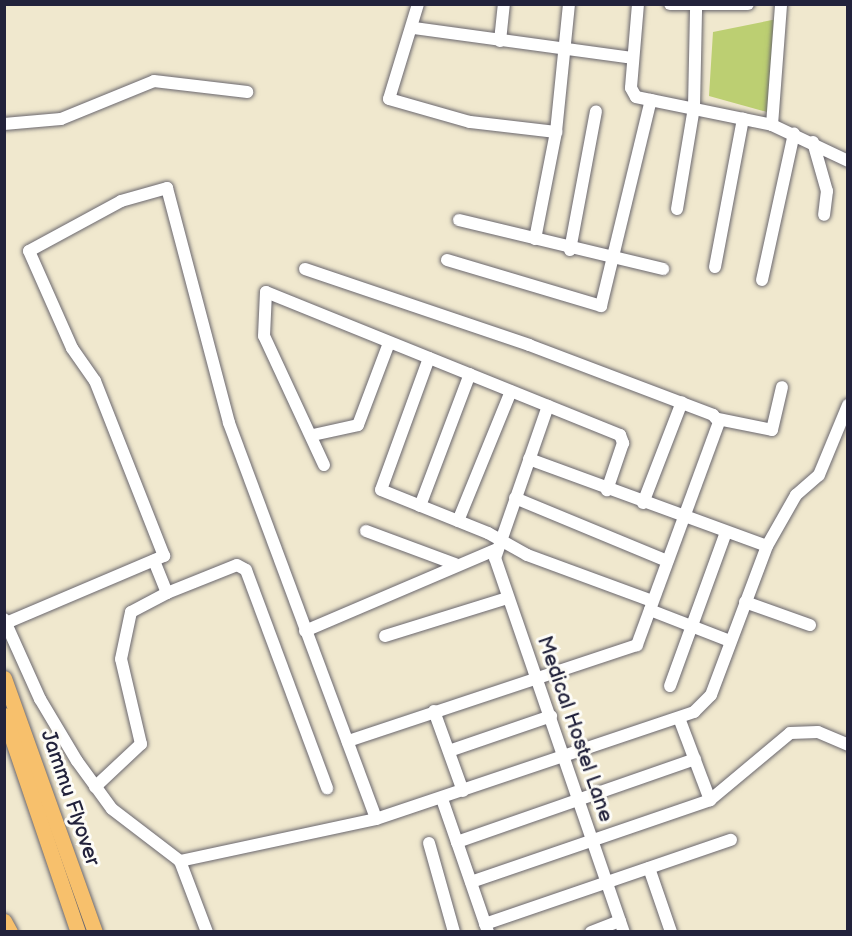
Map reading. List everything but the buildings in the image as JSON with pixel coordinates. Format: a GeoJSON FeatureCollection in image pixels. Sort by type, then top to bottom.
{"type":"FeatureCollection","features":[{"type":"Feature","properties":{"kind":"main road","name":"Jammu Flyover"},"geometry":{"type":"LineString","coordinates":[[4,678],[93,925]]}},
{"type":"Feature","properties":{"kind":"main road","name":"Jammu Flyover"},"geometry":{"type":"LineString","coordinates":[[4,716],[78,932]]}},
{"type":"Feature","properties":{"kind":"main road"},"geometry":{"type":"LineString","coordinates":[[4,921],[10,932]]}},
{"type":"Feature","properties":{"kind":"street"},"geometry":{"type":"LineString","coordinates":[[418,4],[414,28],[389,99],[470,123],[555,132]]}},
{"type":"Feature","properties":{"kind":"street"},"geometry":{"type":"LineString","coordinates":[[500,41],[504,4]]}},
{"type":"Feature","properties":{"kind":"street"},"geometry":{"type":"LineString","coordinates":[[535,239],[555,132],[569,4]]}},
{"type":"Feature","properties":{"kind":"street"},"geometry":{"type":"LineString","coordinates":[[638,4],[631,92],[651,100],[694,107],[772,125],[794,133],[848,161]]}},
{"type":"Feature","properties":{"kind":"street"},"geometry":{"type":"LineString","coordinates":[[670,4],[696,9],[748,4]]}},
{"type":"Feature","properties":{"kind":"street"},"geometry":{"type":"LineString","coordinates":[[772,125],[781,4]]}},
{"type":"Feature","properties":{"kind":"street"},"geometry":{"type":"LineString","coordinates":[[677,209],[694,107],[696,9]]}},
{"type":"Feature","properties":{"kind":"street"},"geometry":{"type":"LineString","coordinates":[[414,28],[632,58]]}},
{"type":"Feature","properties":{"kind":"street"},"geometry":{"type":"LineString","coordinates":[[4,124],[61,119],[154,81],[247,93]]}},
{"type":"Feature","properties":{"kind":"street"},"geometry":{"type":"LineString","coordinates":[[447,260],[598,306],[616,261],[651,100]]}},
{"type":"Feature","properties":{"kind":"street"},"geometry":{"type":"LineString","coordinates":[[570,250],[596,111]]}},
{"type":"Feature","properties":{"kind":"street"},"geometry":{"type":"LineString","coordinates":[[715,267],[743,119]]}},
{"type":"Feature","properties":{"kind":"street"},"geometry":{"type":"LineString","coordinates":[[762,280],[794,133]]}},
{"type":"Feature","properties":{"kind":"street"},"geometry":{"type":"LineString","coordinates":[[813,142],[827,191],[824,215]]}},
{"type":"Feature","properties":{"kind":"street"},"geometry":{"type":"LineString","coordinates":[[207,932],[180,861],[124,820],[95,787],[40,699],[5,621],[154,561],[165,550],[95,381],[72,348],[29,251],[121,201],[163,187],[172,192],[230,423],[376,819]]}},
{"type":"Feature","properties":{"kind":"street"},"geometry":{"type":"LineString","coordinates":[[459,220],[570,250],[663,269]]}},
{"type":"Feature","properties":{"kind":"street"},"geometry":{"type":"LineString","coordinates":[[305,269],[369,287],[682,402],[718,419],[772,430],[782,387]]}},
{"type":"Feature","properties":{"kind":"street"},"geometry":{"type":"LineString","coordinates":[[324,465],[313,435],[269,351],[262,322],[265,293],[470,374],[623,438],[607,490]]}},
{"type":"Feature","properties":{"kind":"street"},"geometry":{"type":"LineString","coordinates":[[313,435],[358,425],[389,343]]}},
{"type":"Feature","properties":{"kind":"street"},"geometry":{"type":"LineString","coordinates":[[429,358],[381,485],[384,492],[458,521],[497,545],[651,606],[692,628],[730,641]]}},
{"type":"Feature","properties":{"kind":"street"},"geometry":{"type":"LineString","coordinates":[[420,507],[470,374]]}},
{"type":"Feature","properties":{"kind":"street"},"geometry":{"type":"LineString","coordinates":[[458,521],[511,391]]}},
{"type":"Feature","properties":{"kind":"street"},"geometry":{"type":"LineString","coordinates":[[643,503],[682,402]]}},
{"type":"Feature","properties":{"kind":"street"},"geometry":{"type":"LineString","coordinates":[[180,861],[376,819],[442,799],[679,718],[711,695],[767,546],[796,495],[819,475],[848,405]]}},
{"type":"Feature","properties":{"kind":"street"},"geometry":{"type":"LineString","coordinates":[[305,631],[497,545],[548,406]]}},
{"type":"Feature","properties":{"kind":"street"},"geometry":{"type":"LineString","coordinates":[[348,741],[537,676],[631,649],[641,639],[666,561],[718,419]]}},
{"type":"Feature","properties":{"kind":"street"},"geometry":{"type":"LineString","coordinates":[[529,459],[683,518],[767,546]]}},
{"type":"Feature","properties":{"kind":"street"},"geometry":{"type":"LineString","coordinates":[[514,498],[666,561]]}},
{"type":"Feature","properties":{"kind":"street"},"geometry":{"type":"LineString","coordinates":[[366,531],[455,564]]}},
{"type":"Feature","properties":{"kind":"street"},"geometry":{"type":"LineString","coordinates":[[670,686],[726,532]]}},
{"type":"Feature","properties":{"kind":"street","name":"Medical Hostel Lane"},"geometry":{"type":"LineString","coordinates":[[497,545],[508,598],[551,716],[622,926]]}},
{"type":"Feature","properties":{"kind":"street"},"geometry":{"type":"LineString","coordinates":[[154,561],[167,593]]}},
{"type":"Feature","properties":{"kind":"street"},"geometry":{"type":"LineString","coordinates":[[95,787],[141,744],[121,659],[126,620],[138,606],[167,593],[243,566],[327,788]]}},
{"type":"Feature","properties":{"kind":"street"},"geometry":{"type":"LineString","coordinates":[[386,636],[508,598]]}},
{"type":"Feature","properties":{"kind":"street"},"geometry":{"type":"LineString","coordinates":[[745,602],[810,625]]}},
{"type":"Feature","properties":{"kind":"street"},"geometry":{"type":"LineString","coordinates":[[434,711],[463,791]]}},
{"type":"Feature","properties":{"kind":"street"},"geometry":{"type":"LineString","coordinates":[[449,751],[551,716]]}},
{"type":"Feature","properties":{"kind":"street"},"geometry":{"type":"LineString","coordinates":[[679,718],[710,800]]}},
{"type":"Feature","properties":{"kind":"street"},"geometry":{"type":"LineString","coordinates":[[471,882],[710,800],[790,733],[818,732],[848,745]]}},
{"type":"Feature","properties":{"kind":"street"},"geometry":{"type":"LineString","coordinates":[[457,842],[695,759]]}},
{"type":"Feature","properties":{"kind":"street"},"geometry":{"type":"LineString","coordinates":[[442,799],[487,928],[607,882],[731,840]]}},
{"type":"Feature","properties":{"kind":"street"},"geometry":{"type":"LineString","coordinates":[[429,843],[454,932]]}},
{"type":"Feature","properties":{"kind":"street"},"geometry":{"type":"LineString","coordinates":[[649,868],[671,932]]}},
{"type":"Feature","properties":{"kind":"street"},"geometry":{"type":"LineString","coordinates":[[591,932],[622,926]]}},
{"type":"Feature","properties":{"kind":"green space"},"geometry":{"type":"Polygon","coordinates":[[[782,18],[778,115],[709,96],[713,32],[782,18]]]}}]}
